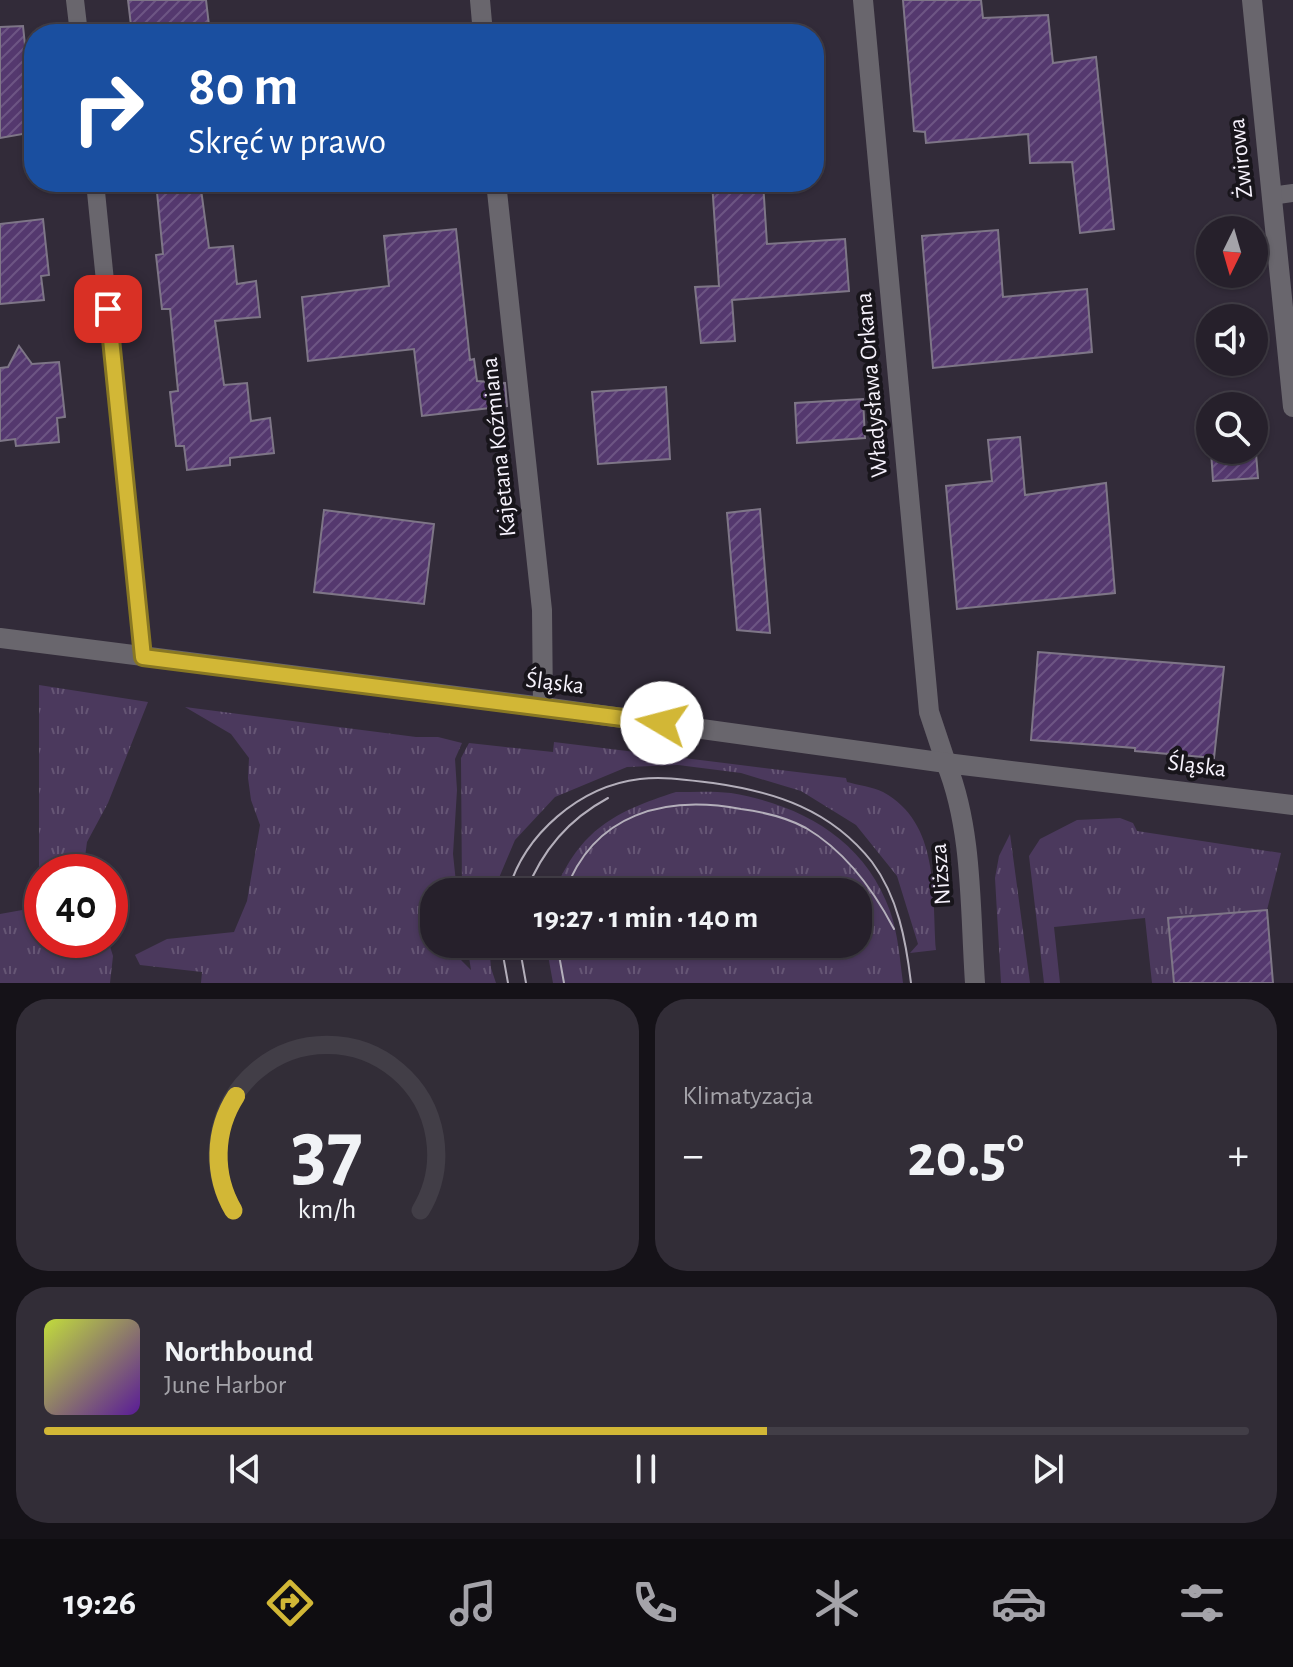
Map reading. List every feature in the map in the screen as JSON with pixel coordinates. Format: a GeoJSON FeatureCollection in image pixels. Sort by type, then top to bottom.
{"type":"FeatureCollection","features":[{"type":"Feature","properties":{"kind":"street"},"geometry":{"type":"LineString","coordinates":[[480,0],[482,24]]}},
{"type":"Feature","properties":{"kind":"street","name":"Władysława Orkana"},"geometry":{"type":"LineString","coordinates":[[863,0],[929,712],[946,763]]}},
{"type":"Feature","properties":{"kind":"street","name":"Żwirowa"},"geometry":{"type":"LineString","coordinates":[[1252,0],[1293,407]]}},
{"type":"Feature","properties":{"kind":"street","name":"Kajetana Koźmiana"},"geometry":{"type":"LineString","coordinates":[[497,192],[542,610],[543,707]]}},
{"type":"Feature","properties":{"kind":"street","name":"Śląska"},"geometry":{"type":"LineString","coordinates":[[0,638],[543,707],[946,763],[1293,805]]}},
{"type":"Feature","properties":{"kind":"street","name":"Niższa"},"geometry":{"type":"LineString","coordinates":[[946,763],[963,817],[975,983]]}},
{"type":"Feature","properties":{"kind":"lane"},"geometry":{"type":"LineString","coordinates":[[75,0],[78,24]]}},
{"type":"Feature","properties":{"kind":"lane"},"geometry":{"type":"LineString","coordinates":[[96,192],[143,657]]}},
{"type":"Feature","properties":{"kind":"lane"},"geometry":{"type":"LineString","coordinates":[[1271,196],[1293,193]]}},
{"type":"Feature","properties":{"kind":"green space"},"geometry":{"type":"Polygon","coordinates":[[[39,685],[148,702],[108,803],[87,842],[85,854],[39,854],[39,685]]]}},
{"type":"Feature","properties":{"kind":"green space"},"geometry":{"type":"Polygon","coordinates":[[[185,707],[416,737],[438,737],[462,743],[455,759],[457,790],[453,854],[456,878],[420,878],[420,958],[461,958],[471,970],[469,958],[490,958],[496,983],[201,983],[202,972],[140,965],[135,955],[167,939],[234,932],[247,901],[260,825],[251,800],[249,758],[231,734],[185,707]]]}},
{"type":"Feature","properties":{"kind":"green space"},"geometry":{"type":"Polygon","coordinates":[[[554,742],[846,778],[847,782],[883,792],[901,805],[915,822],[924,841],[933,884],[936,950],[910,953],[918,944],[897,876],[856,825],[801,791],[741,773],[678,765],[627,767],[555,797],[515,840],[499,878],[462,878],[461,758],[469,743],[553,752],[554,742]]]}},
{"type":"Feature","properties":{"kind":"green space"},"geometry":{"type":"Polygon","coordinates":[[[676,792],[724,792],[782,807],[828,830],[865,864],[879,886],[897,937],[903,983],[553,983],[549,958],[872,958],[872,878],[560,878],[588,838],[635,807],[676,792]]]}},
{"type":"Feature","properties":{"kind":"green space"},"geometry":{"type":"Polygon","coordinates":[[[1120,818],[1133,823],[1137,831],[1281,853],[1267,910],[1169,919],[1174,983],[1152,983],[1145,918],[1054,927],[1060,983],[1044,983],[1029,856],[1040,839],[1077,820],[1120,818]]]}},
{"type":"Feature","properties":{"kind":"green space"},"geometry":{"type":"Polygon","coordinates":[[[1010,834],[1030,983],[1001,983],[995,878],[999,856],[1010,834]]]}},
{"type":"Feature","properties":{"kind":"green space"},"geometry":{"type":"Polygon","coordinates":[[[24,910],[24,958],[113,958],[110,983],[0,983],[0,914],[24,910]]]}},
{"type":"Feature","properties":{"kind":"building"},"geometry":{"type":"Polygon","coordinates":[[[128,0],[206,0],[209,24],[131,24],[128,0]]]}},
{"type":"Feature","properties":{"kind":"building"},"geometry":{"type":"Polygon","coordinates":[[[903,0],[981,0],[983,18],[1048,15],[1053,63],[1096,57],[1114,229],[1080,233],[1072,162],[1030,163],[1028,134],[926,143],[925,132],[914,131],[903,0]]]}},
{"type":"Feature","properties":{"kind":"building"},"geometry":{"type":"Polygon","coordinates":[[[23,26],[24,134],[0,138],[0,27],[23,26]]]}},
{"type":"Feature","properties":{"kind":"building"},"geometry":{"type":"Polygon","coordinates":[[[157,192],[201,192],[209,248],[233,246],[237,284],[256,281],[260,317],[215,321],[224,385],[247,383],[251,421],[270,418],[274,453],[230,458],[230,465],[187,470],[184,446],[176,446],[170,392],[178,391],[170,309],[162,309],[156,255],[163,254],[157,192]]]}},
{"type":"Feature","properties":{"kind":"building"},"geometry":{"type":"Polygon","coordinates":[[[713,192],[764,192],[767,244],[845,239],[849,291],[732,300],[735,341],[701,343],[695,287],[719,286],[713,192]]]}},
{"type":"Feature","properties":{"kind":"building"},"geometry":{"type":"Polygon","coordinates":[[[43,219],[49,275],[41,276],[44,300],[0,304],[0,224],[43,219]]]}},
{"type":"Feature","properties":{"kind":"building"},"geometry":{"type":"Polygon","coordinates":[[[456,229],[470,360],[474,359],[477,381],[505,383],[507,406],[422,416],[414,349],[308,361],[302,297],[389,286],[384,236],[456,229]]]}},
{"type":"Feature","properties":{"kind":"building"},"geometry":{"type":"Polygon","coordinates":[[[998,230],[1003,297],[1087,289],[1092,352],[933,368],[922,236],[998,230]]]}},
{"type":"Feature","properties":{"kind":"building"},"geometry":{"type":"Polygon","coordinates":[[[19,346],[32,364],[59,362],[65,417],[57,418],[59,442],[16,446],[15,439],[0,441],[0,368],[8,367],[19,346]]]}},
{"type":"Feature","properties":{"kind":"building"},"geometry":{"type":"Polygon","coordinates":[[[666,387],[670,459],[598,464],[592,392],[666,387]]]}},
{"type":"Feature","properties":{"kind":"building"},"geometry":{"type":"Polygon","coordinates":[[[863,399],[865,438],[797,443],[795,403],[863,399]]]}},
{"type":"Feature","properties":{"kind":"building"},"geometry":{"type":"Polygon","coordinates":[[[1020,437],[1025,495],[1106,483],[1115,593],[957,609],[946,486],[992,481],[988,440],[1020,437]]]}},
{"type":"Feature","properties":{"kind":"building"},"geometry":{"type":"Polygon","coordinates":[[[1212,464],[1257,464],[1258,478],[1213,481],[1212,464]]]}},
{"type":"Feature","properties":{"kind":"building"},"geometry":{"type":"Polygon","coordinates":[[[760,509],[770,633],[737,630],[727,513],[760,509]]]}},
{"type":"Feature","properties":{"kind":"building"},"geometry":{"type":"Polygon","coordinates":[[[324,510],[434,524],[424,604],[314,592],[324,510]]]}},
{"type":"Feature","properties":{"kind":"building"},"geometry":{"type":"Polygon","coordinates":[[[1038,652],[1224,667],[1214,758],[1031,740],[1038,652]]]}},
{"type":"Feature","properties":{"kind":"building"},"geometry":{"type":"Polygon","coordinates":[[[1267,910],[1273,983],[1174,983],[1168,918],[1267,910]]]}},
{"type":"Feature","properties":{"kind":"tram line"},"geometry":{"type":"LineString","coordinates":[[513,878],[527,851],[558,816],[596,791],[618,783],[640,779],[676,779],[759,792],[801,806],[820,817],[839,829],[872,862],[888,890],[899,920],[911,983]]}},
{"type":"Feature","properties":{"kind":"tram line"},"geometry":{"type":"LineString","coordinates":[[533,878],[558,837],[581,816],[608,798]]}},
{"type":"Feature","properties":{"kind":"tram line"},"geometry":{"type":"LineString","coordinates":[[572,878],[594,844],[613,827],[660,808],[686,805],[749,810],[798,824],[833,848],[861,878]]}},
{"type":"Feature","properties":{"kind":"tram line"},"geometry":{"type":"LineString","coordinates":[[872,893],[894,929]]}},
{"type":"Feature","properties":{"kind":"tram line"},"geometry":{"type":"LineString","coordinates":[[504,958],[508,983]]}},
{"type":"Feature","properties":{"kind":"tram line"},"geometry":{"type":"LineString","coordinates":[[522,958],[526,983]]}},
{"type":"Feature","properties":{"kind":"tram line"},"geometry":{"type":"LineString","coordinates":[[560,958],[564,983]]}},
{"type":"Feature","properties":{"kind":"route"},"geometry":{"type":"LineString","coordinates":[[108,309],[143,657],[662,723]]}}]}
